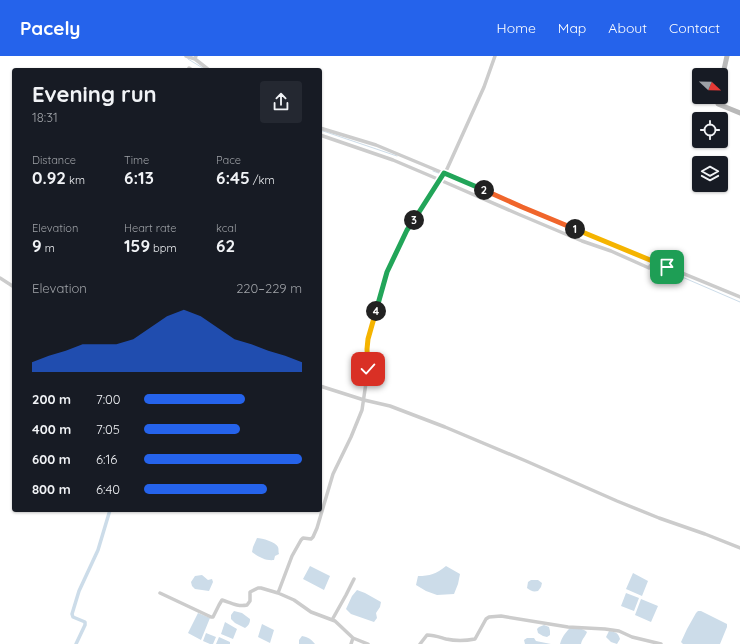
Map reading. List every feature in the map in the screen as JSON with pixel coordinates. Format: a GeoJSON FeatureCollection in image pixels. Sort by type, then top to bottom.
{"type":"FeatureCollection","features":[{"type":"Feature","properties":{"kind":"main road"},"geometry":{"type":"LineString","coordinates":[[725,68],[728,56]]}},
{"type":"Feature","properties":{"kind":"main road"},"geometry":{"type":"LineString","coordinates":[[718,104],[740,113]]}},
{"type":"Feature","properties":{"kind":"street"},"geometry":{"type":"LineString","coordinates":[[186,56],[195,58],[208,68]]}},
{"type":"Feature","properties":{"kind":"street"},"geometry":{"type":"LineString","coordinates":[[322,511],[333,474],[362,410],[368,369],[368,339],[387,272],[407,230],[447,169],[484,87],[495,56]]}},
{"type":"Feature","properties":{"kind":"street"},"geometry":{"type":"LineString","coordinates":[[322,129],[376,145],[525,217],[582,241],[611,251],[649,268],[652,262]]}},
{"type":"Feature","properties":{"kind":"street"},"geometry":{"type":"LineString","coordinates":[[322,136],[442,176],[522,207],[652,262],[740,297]]}},
{"type":"Feature","properties":{"kind":"street"},"geometry":{"type":"LineString","coordinates":[[0,278],[12,286]]}},
{"type":"Feature","properties":{"kind":"street"},"geometry":{"type":"LineString","coordinates":[[322,387],[364,400],[390,406],[445,427],[617,501],[740,548]]}},
{"type":"Feature","properties":{"kind":"street"},"geometry":{"type":"LineString","coordinates":[[278,593],[292,556],[303,538],[311,539],[313,537],[322,512]]}},
{"type":"Feature","properties":{"kind":"street"},"geometry":{"type":"LineString","coordinates":[[332,620],[354,580]]}},
{"type":"Feature","properties":{"kind":"street"},"geometry":{"type":"LineString","coordinates":[[160,593],[213,617],[222,600],[238,606],[245,606],[249,602],[250,592],[261,588],[294,600],[311,612],[337,622],[353,638],[368,644]]}},
{"type":"Feature","properties":{"kind":"street"},"geometry":{"type":"LineString","coordinates":[[420,644],[427,635],[434,635],[460,641],[475,639],[486,619],[489,617],[501,616],[568,627],[605,629],[661,644]]}},
{"type":"Feature","properties":{"kind":"street"},"geometry":{"type":"LineString","coordinates":[[351,644],[353,638]]}},
{"type":"Feature","properties":{"kind":"water"},"geometry":{"type":"Polygon","coordinates":[[[257,538],[275,543],[277,545],[279,554],[275,556],[274,560],[268,560],[257,556],[252,552],[257,538]]]}},
{"type":"Feature","properties":{"kind":"water"},"geometry":{"type":"Polygon","coordinates":[[[310,566],[330,576],[324,590],[303,579],[310,566]]]}},
{"type":"Feature","properties":{"kind":"water"},"geometry":{"type":"Polygon","coordinates":[[[446,566],[460,574],[454,594],[437,595],[416,585],[418,576],[433,574],[446,566]]]}},
{"type":"Feature","properties":{"kind":"water"},"geometry":{"type":"Polygon","coordinates":[[[633,573],[648,581],[642,596],[626,589],[633,573]]]}},
{"type":"Feature","properties":{"kind":"water"},"geometry":{"type":"Polygon","coordinates":[[[202,575],[208,580],[212,579],[213,582],[209,591],[195,589],[192,586],[191,582],[195,576],[202,575]]]}},
{"type":"Feature","properties":{"kind":"water"},"geometry":{"type":"Polygon","coordinates":[[[531,580],[538,580],[542,583],[538,591],[532,591],[527,588],[528,582],[531,580]]]}},
{"type":"Feature","properties":{"kind":"water"},"geometry":{"type":"Polygon","coordinates":[[[357,590],[381,602],[376,613],[377,618],[374,622],[351,614],[346,609],[352,596],[357,590]]]}},
{"type":"Feature","properties":{"kind":"water"},"geometry":{"type":"Polygon","coordinates":[[[626,593],[639,598],[634,611],[621,606],[626,593]]]}},
{"type":"Feature","properties":{"kind":"water"},"geometry":{"type":"Polygon","coordinates":[[[641,599],[658,606],[651,622],[635,615],[641,599]]]}},
{"type":"Feature","properties":{"kind":"water"},"geometry":{"type":"Polygon","coordinates":[[[234,611],[242,613],[250,619],[249,624],[245,628],[235,623],[231,619],[231,615],[234,611]]]}},
{"type":"Feature","properties":{"kind":"water"},"geometry":{"type":"Polygon","coordinates":[[[698,611],[701,611],[727,624],[720,644],[683,644],[681,642],[698,611]]]}},
{"type":"Feature","properties":{"kind":"water"},"geometry":{"type":"Polygon","coordinates":[[[198,613],[210,618],[201,640],[188,633],[198,613]]]}},
{"type":"Feature","properties":{"kind":"water"},"geometry":{"type":"Polygon","coordinates":[[[225,622],[237,629],[233,639],[221,634],[225,622]]]}},
{"type":"Feature","properties":{"kind":"water"},"geometry":{"type":"Polygon","coordinates":[[[262,624],[274,630],[270,643],[258,637],[262,624]]]}},
{"type":"Feature","properties":{"kind":"water"},"geometry":{"type":"Polygon","coordinates":[[[544,625],[549,627],[550,631],[550,635],[547,637],[538,633],[537,629],[544,625]]]}},
{"type":"Feature","properties":{"kind":"water"},"geometry":{"type":"Polygon","coordinates":[[[570,628],[577,628],[587,632],[581,644],[560,644],[564,635],[570,628]]]}},
{"type":"Feature","properties":{"kind":"water"},"geometry":{"type":"Polygon","coordinates":[[[609,631],[615,632],[618,635],[620,639],[617,644],[611,642],[606,637],[609,631]]]}},
{"type":"Feature","properties":{"kind":"water"},"geometry":{"type":"Polygon","coordinates":[[[206,633],[216,637],[213,644],[203,641],[206,633]]]}},
{"type":"Feature","properties":{"kind":"water"},"geometry":{"type":"Polygon","coordinates":[[[302,636],[309,638],[315,644],[299,644],[299,640],[302,636]]]}},
{"type":"Feature","properties":{"kind":"water"},"geometry":{"type":"Polygon","coordinates":[[[219,637],[230,642],[230,644],[216,644],[219,637]]]}},
{"type":"Feature","properties":{"kind":"water"},"geometry":{"type":"Polygon","coordinates":[[[527,638],[534,638],[536,641],[551,644],[525,644],[524,640],[527,638]]]}},
{"type":"Feature","properties":{"kind":"waterway"},"geometry":{"type":"LineString","coordinates":[[188,58],[203,68]]}},
{"type":"Feature","properties":{"kind":"waterway"},"geometry":{"type":"LineString","coordinates":[[322,131],[397,156]]}},
{"type":"Feature","properties":{"kind":"waterway"},"geometry":{"type":"LineString","coordinates":[[433,171],[441,174]]}},
{"type":"Feature","properties":{"kind":"waterway"},"geometry":{"type":"LineString","coordinates":[[444,176],[650,263]]}},
{"type":"Feature","properties":{"kind":"waterway"},"geometry":{"type":"LineString","coordinates":[[652,264],[740,302]]}},
{"type":"Feature","properties":{"kind":"waterway"},"geometry":{"type":"LineString","coordinates":[[76,644],[85,622],[73,617],[72,614],[79,591],[98,550],[109,512]]}},
{"type":"Feature","properties":{"kind":"route"},"geometry":{"type":"LineString","coordinates":[[368,369],[368,339],[387,272],[407,230],[444,173],[667,267]]}}]}
